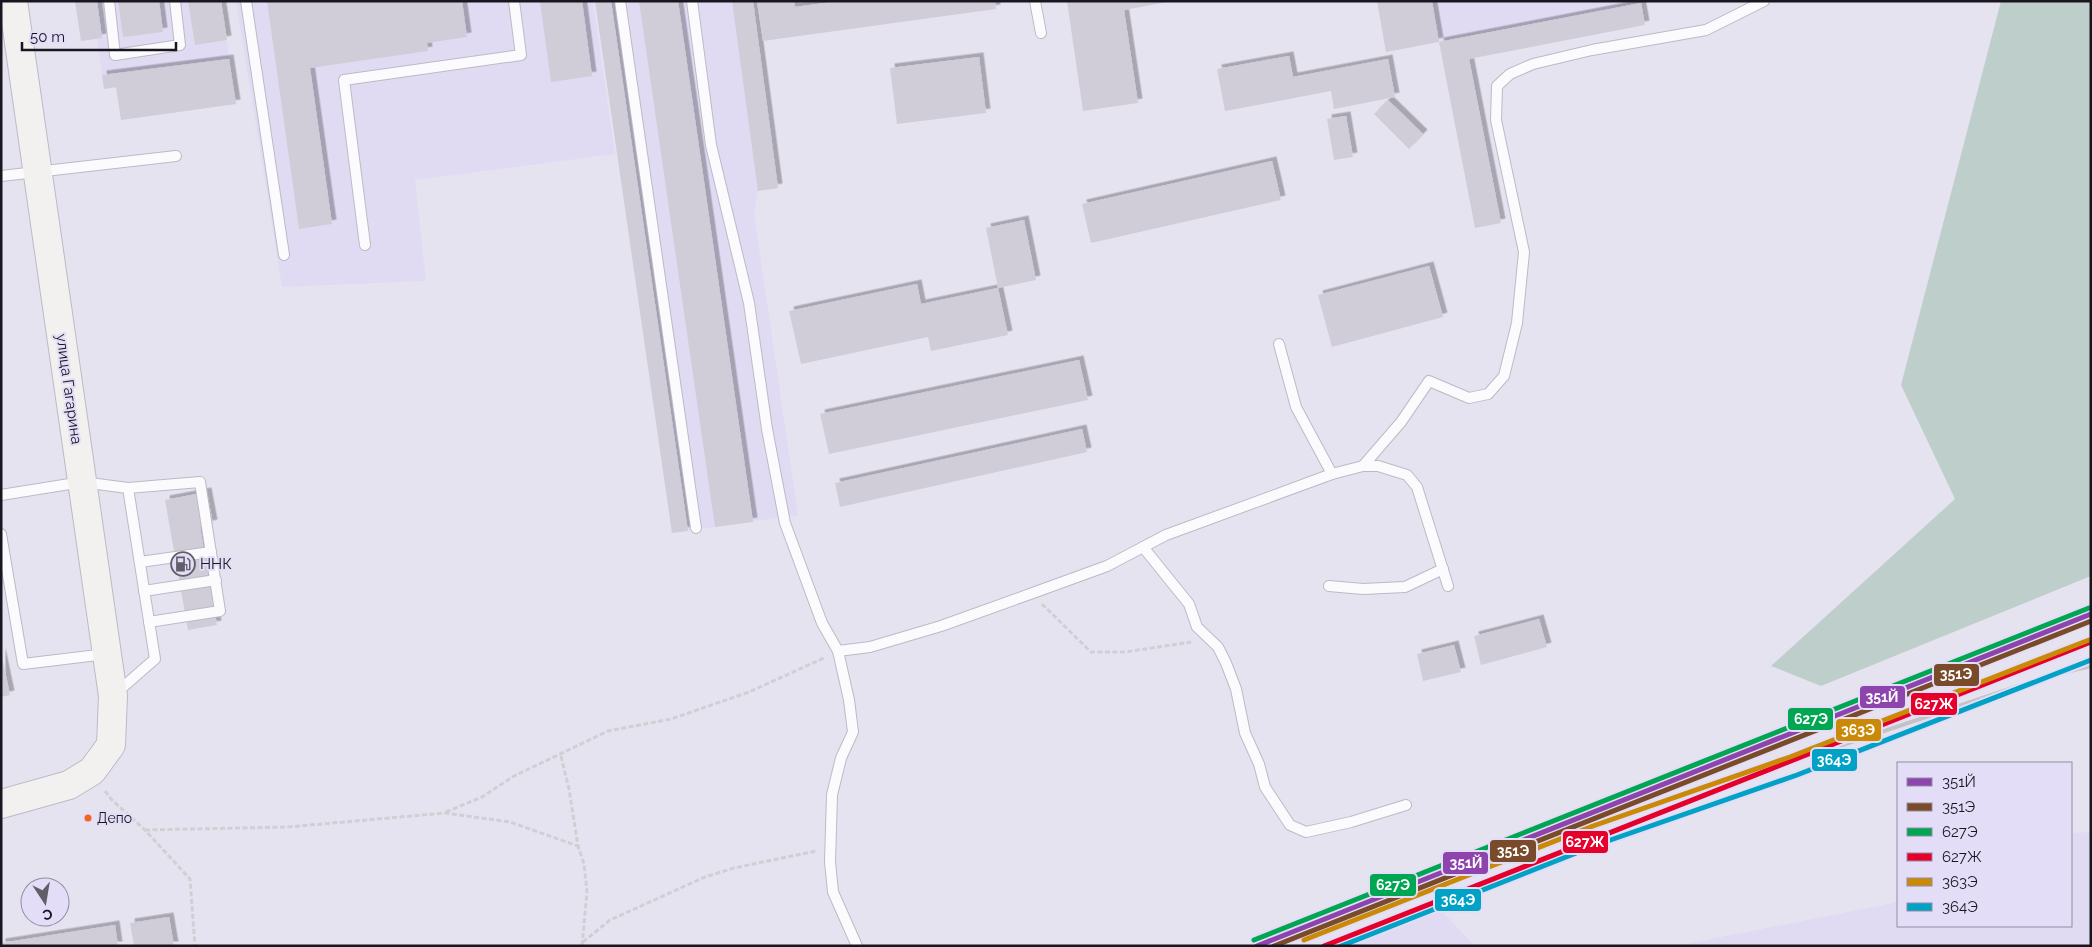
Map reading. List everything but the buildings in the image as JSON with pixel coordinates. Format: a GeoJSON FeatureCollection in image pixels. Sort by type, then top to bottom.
{"type":"FeatureCollection","features":[{"type":"Feature","properties":{"kind":"main road","name":"улица Гагарина"},"geometry":{"type":"LineString","coordinates":[[13,1],[113,696],[111,745],[92,771]]}},
{"type":"Feature","properties":{"kind":"main road"},"geometry":{"type":"LineString","coordinates":[[1,804],[69,785],[92,771]]}},
{"type":"Feature","properties":{"kind":"lane"},"geometry":{"type":"LineString","coordinates":[[109,1],[116,55],[180,46],[175,1]]}},
{"type":"Feature","properties":{"kind":"lane"},"geometry":{"type":"LineString","coordinates":[[246,1],[284,255]]}},
{"type":"Feature","properties":{"kind":"lane"},"geometry":{"type":"LineString","coordinates":[[365,245],[344,80],[521,55],[514,1]]}},
{"type":"Feature","properties":{"kind":"lane"},"geometry":{"type":"LineString","coordinates":[[620,1],[696,528]]}},
{"type":"Feature","properties":{"kind":"lane"},"geometry":{"type":"LineString","coordinates":[[692,1],[711,145],[749,304],[767,428],[785,522],[822,623],[838,651],[849,700],[853,732],[841,758],[832,795],[831,847],[833,892],[857,946]]}},
{"type":"Feature","properties":{"kind":"lane"},"geometry":{"type":"LineString","coordinates":[[1035,1],[1041,33]]}},
{"type":"Feature","properties":{"kind":"lane"},"geometry":{"type":"LineString","coordinates":[[1363,466],[1401,422],[1429,381],[1469,398],[1488,394],[1504,376],[1517,323],[1524,252],[1496,120],[1497,86],[1510,74],[1533,64],[1592,50],[1706,30],[1764,1]]}},
{"type":"Feature","properties":{"kind":"lane"},"geometry":{"type":"LineString","coordinates":[[1,176],[176,156]]}},
{"type":"Feature","properties":{"kind":"lane"},"geometry":{"type":"LineString","coordinates":[[1279,344],[1296,407],[1332,474]]}},
{"type":"Feature","properties":{"kind":"lane"},"geometry":{"type":"LineString","coordinates":[[838,651],[879,645],[941,626],[1107,566],[1166,535],[1332,474],[1363,466],[1378,466],[1407,475],[1417,488],[1448,586]]}},
{"type":"Feature","properties":{"kind":"lane"},"geometry":{"type":"LineString","coordinates":[[1,495],[82,482],[128,488],[200,482],[220,611],[149,622]]}},
{"type":"Feature","properties":{"kind":"lane"},"geometry":{"type":"LineString","coordinates":[[113,696],[155,659],[128,488]]}},
{"type":"Feature","properties":{"kind":"lane"},"geometry":{"type":"LineString","coordinates":[[1,534],[23,664],[107,654]]}},
{"type":"Feature","properties":{"kind":"lane"},"geometry":{"type":"LineString","coordinates":[[1143,547],[1189,604],[1197,627],[1218,647],[1236,689],[1245,733],[1259,764],[1265,787],[1290,825],[1306,832],[1351,822],[1406,805]]}},
{"type":"Feature","properties":{"kind":"lane"},"geometry":{"type":"LineString","coordinates":[[140,562],[211,552]]}},
{"type":"Feature","properties":{"kind":"lane"},"geometry":{"type":"LineString","coordinates":[[1329,586],[1363,589],[1405,587],[1444,569]]}},
{"type":"Feature","properties":{"kind":"lane"},"geometry":{"type":"LineString","coordinates":[[144,591],[216,580]]}},
{"type":"Feature","properties":{"kind":"path"},"geometry":{"type":"LineString","coordinates":[[1030,594],[1091,652],[1125,652],[1163,647],[1208,637]]}},
{"type":"Feature","properties":{"kind":"path"},"geometry":{"type":"LineString","coordinates":[[445,813],[482,797],[514,776],[561,756],[608,731],[671,719],[749,692],[838,651]]}},
{"type":"Feature","properties":{"kind":"path"},"geometry":{"type":"LineString","coordinates":[[561,756],[569,789],[578,846],[584,864],[587,892],[582,944]]}},
{"type":"Feature","properties":{"kind":"path"},"geometry":{"type":"LineString","coordinates":[[92,771],[112,800],[145,830],[190,879],[195,946]]}},
{"type":"Feature","properties":{"kind":"path"},"geometry":{"type":"LineString","coordinates":[[145,830],[288,827],[445,813],[510,822],[578,846]]}},
{"type":"Feature","properties":{"kind":"path"},"geometry":{"type":"LineString","coordinates":[[582,944],[610,920],[706,877],[734,868],[831,847]]}},
{"type":"Feature","properties":{"kind":"shaded area"},"geometry":{"type":"Polygon","coordinates":[[[75,1],[221,1],[236,104],[121,120],[116,88],[104,89],[97,39],[81,41],[75,1]]]}},
{"type":"Feature","properties":{"kind":"shaded area"},"geometry":{"type":"Polygon","coordinates":[[[236,1],[593,1],[615,154],[415,180],[426,281],[282,287],[236,1]]]}},
{"type":"Feature","properties":{"kind":"shaded area"},"geometry":{"type":"Polygon","coordinates":[[[595,1],[753,1],[778,188],[758,191],[754,213],[798,515],[672,533],[595,1]]]}},
{"type":"Feature","properties":{"kind":"shaded area"},"geometry":{"type":"Polygon","coordinates":[[[1377,1],[1651,1],[1386,52],[1377,1]]]}},
{"type":"Feature","properties":{"kind":"shaded area"},"geometry":{"type":"Polygon","coordinates":[[[2001,1],[2091,1],[2091,576],[1821,686],[1771,666],[1955,499],[1901,385],[2001,1]]]}},
{"type":"Feature","properties":{"kind":"shaded area"},"geometry":{"type":"Polygon","coordinates":[[[2091,832],[2091,946],[1675,946],[1897,902],[1897,927],[2072,927],[2072,833],[2091,832]]]}},
{"type":"Feature","properties":{"kind":"shaded area"},"geometry":{"type":"Polygon","coordinates":[[[1440,909],[1475,946],[1346,946],[1440,909]]]}},
{"type":"Feature","properties":{"kind":"railway"},"geometry":{"type":"LineString","coordinates":[[1807,757],[2045,677],[2091,666]]}},
{"type":"Feature","properties":{"kind":"transit line","name":"627Э"},"geometry":{"type":"LineString","coordinates":[[1254,940],[2089,608]]}},
{"type":"Feature","properties":{"kind":"transit line","name":"351Й"},"geometry":{"type":"LineString","coordinates":[[1257,946],[2091,614]]}},
{"type":"Feature","properties":{"kind":"transit line","name":"351Э"},"geometry":{"type":"LineString","coordinates":[[1274,946],[2091,621]]}},
{"type":"Feature","properties":{"kind":"transit line","name":"363Э"},"geometry":{"type":"LineString","coordinates":[[1304,940],[1593,826],[1790,757],[2089,640]]}},
{"type":"Feature","properties":{"kind":"transit line","name":"627Ж"},"geometry":{"type":"LineString","coordinates":[[1324,946],[2091,642]]}},
{"type":"Feature","properties":{"kind":"transit line","name":"364Э"},"geometry":{"type":"LineString","coordinates":[[1341,946],[1599,844],[1797,775],[2091,660]]}},
{"type":"Feature","properties":{"kind":"place","name":"ННК"},"geometry":{"type":"Point","coordinates":[183,564]}},
{"type":"Feature","properties":{"kind":"place","name":"Депо"},"geometry":{"type":"Point","coordinates":[88,818]}}]}
